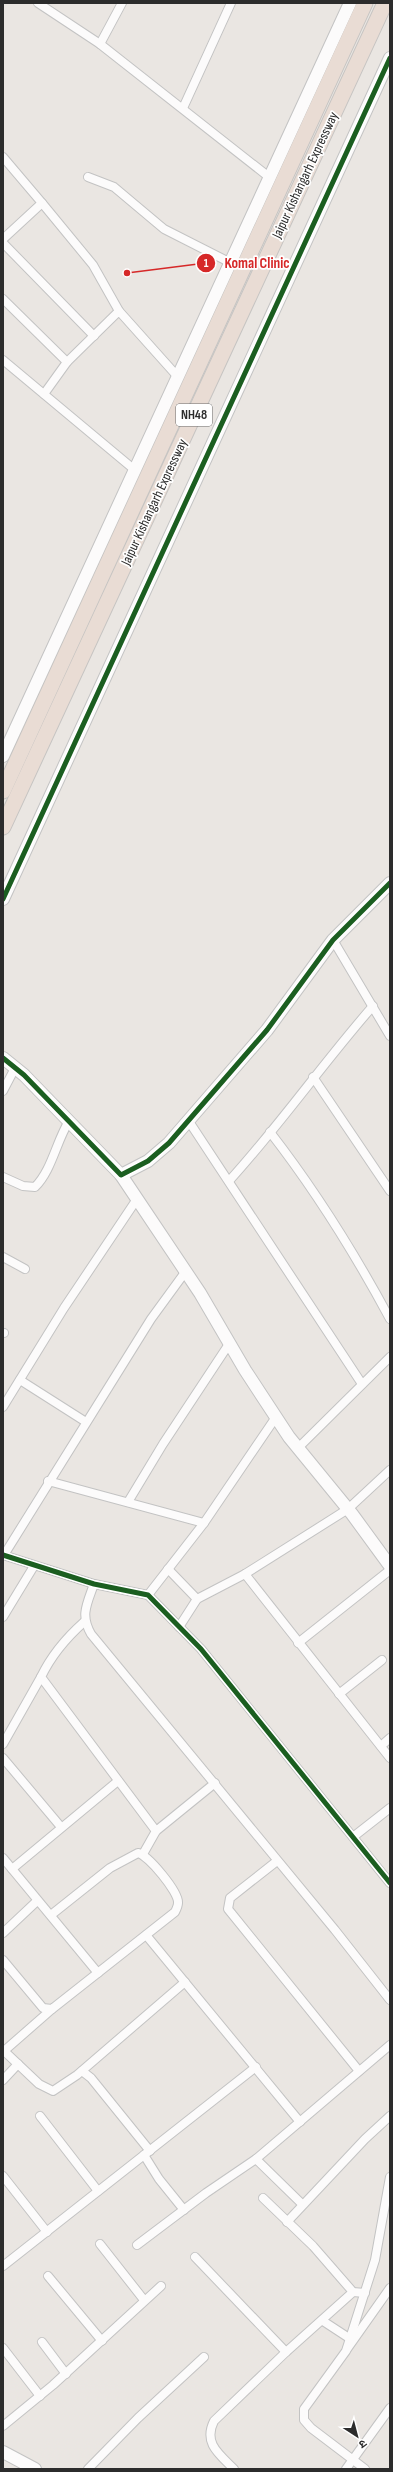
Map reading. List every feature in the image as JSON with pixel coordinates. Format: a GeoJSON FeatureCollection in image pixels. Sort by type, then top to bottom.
{"type":"FeatureCollection","features":[{"type":"Feature","properties":{"kind":"highway","name":"Jaipur Kishangarh Expressway"},"geometry":{"type":"LineString","coordinates":[[3,791],[364,3]]}},
{"type":"Feature","properties":{"kind":"highway","name":"Jaipur Kishangarh Expressway"},"geometry":{"type":"LineString","coordinates":[[3,827],[385,3]]}},
{"type":"Feature","properties":{"kind":"street"},"geometry":{"type":"LineString","coordinates":[[38,3],[100,44],[269,177]]}},
{"type":"Feature","properties":{"kind":"street"},"geometry":{"type":"LineString","coordinates":[[100,44],[122,3]]}},
{"type":"Feature","properties":{"kind":"street"},"geometry":{"type":"LineString","coordinates":[[183,108],[231,3]]}},
{"type":"Feature","properties":{"kind":"street"},"geometry":{"type":"LineString","coordinates":[[3,756],[136,471],[229,262],[350,3]]}},
{"type":"Feature","properties":{"kind":"street"},"geometry":{"type":"LineString","coordinates":[[3,898],[390,58]]}},
{"type":"Feature","properties":{"kind":"street"},"geometry":{"type":"LineString","coordinates":[[3,157],[93,265],[119,311],[178,377]]}},
{"type":"Feature","properties":{"kind":"street"},"geometry":{"type":"LineString","coordinates":[[88,177],[114,187],[164,229],[229,262]]}},
{"type":"Feature","properties":{"kind":"street"},"geometry":{"type":"LineString","coordinates":[[3,238],[42,203]]}},
{"type":"Feature","properties":{"kind":"street"},"geometry":{"type":"LineString","coordinates":[[3,243],[94,336]]}},
{"type":"Feature","properties":{"kind":"street"},"geometry":{"type":"LineString","coordinates":[[3,299],[67,362]]}},
{"type":"Feature","properties":{"kind":"street"},"geometry":{"type":"LineString","coordinates":[[44,394],[67,362],[119,311]]}},
{"type":"Feature","properties":{"kind":"street"},"geometry":{"type":"LineString","coordinates":[[3,360],[136,471]]}},
{"type":"Feature","properties":{"kind":"street"},"geometry":{"type":"LineString","coordinates":[[121,1174],[148,1161],[169,1144],[188,1120],[267,1030],[333,940],[390,883]]}},
{"type":"Feature","properties":{"kind":"street"},"geometry":{"type":"LineString","coordinates":[[333,940],[390,1036]]}},
{"type":"Feature","properties":{"kind":"street"},"geometry":{"type":"LineString","coordinates":[[229,1181],[313,1077],[373,1006]]}},
{"type":"Feature","properties":{"kind":"street"},"geometry":{"type":"LineString","coordinates":[[3,1058],[69,1121],[121,1174],[186,1271],[229,1344],[276,1417],[298,1448],[348,1509],[390,1566]]}},
{"type":"Feature","properties":{"kind":"street"},"geometry":{"type":"LineString","coordinates":[[3,1091],[15,1068]]}},
{"type":"Feature","properties":{"kind":"street"},"geometry":{"type":"LineString","coordinates":[[313,1077],[390,1191]]}},
{"type":"Feature","properties":{"kind":"street"},"geometry":{"type":"LineString","coordinates":[[188,1120],[362,1384]]}},
{"type":"Feature","properties":{"kind":"street"},"geometry":{"type":"LineString","coordinates":[[3,1177],[22,1186],[35,1187],[43,1179],[62,1132],[69,1121]]}},
{"type":"Feature","properties":{"kind":"street"},"geometry":{"type":"LineString","coordinates":[[270,1132],[290,1157],[387,1305],[390,1318]]}},
{"type":"Feature","properties":{"kind":"street"},"geometry":{"type":"LineString","coordinates":[[3,1407],[64,1308],[137,1199]]}},
{"type":"Feature","properties":{"kind":"street"},"geometry":{"type":"LineString","coordinates":[[3,1257],[25,1268]]}},
{"type":"Feature","properties":{"kind":"street"},"geometry":{"type":"LineString","coordinates":[[186,1271],[151,1319],[3,1555],[94,1584],[148,1595],[201,1649],[390,1883]]}},
{"type":"Feature","properties":{"kind":"street"},"geometry":{"type":"LineString","coordinates":[[128,1502],[163,1444],[229,1344]]}},
{"type":"Feature","properties":{"kind":"street"},"geometry":{"type":"LineString","coordinates":[[298,1448],[390,1357]]}},
{"type":"Feature","properties":{"kind":"street"},"geometry":{"type":"LineString","coordinates":[[20,1380],[86,1422]]}},
{"type":"Feature","properties":{"kind":"street"},"geometry":{"type":"LineString","coordinates":[[148,1595],[204,1523],[276,1417]]}},
{"type":"Feature","properties":{"kind":"street"},"geometry":{"type":"LineString","coordinates":[[179,1627],[197,1599],[245,1574],[348,1509],[390,1470]]}},
{"type":"Feature","properties":{"kind":"street"},"geometry":{"type":"LineString","coordinates":[[48,1481],[204,1523]]}},
{"type":"Feature","properties":{"kind":"street"},"geometry":{"type":"LineString","coordinates":[[3,1617],[34,1566]]}},
{"type":"Feature","properties":{"kind":"street"},"geometry":{"type":"LineString","coordinates":[[168,1569],[197,1599]]}},
{"type":"Feature","properties":{"kind":"street"},"geometry":{"type":"LineString","coordinates":[[298,1644],[390,1570]]}},
{"type":"Feature","properties":{"kind":"street"},"geometry":{"type":"LineString","coordinates":[[245,1574],[298,1644],[390,1758]]}},
{"type":"Feature","properties":{"kind":"street"},"geometry":{"type":"LineString","coordinates":[[94,1584],[86,1605],[84,1622],[91,1634],[215,1783],[390,2000]]}},
{"type":"Feature","properties":{"kind":"street"},"geometry":{"type":"LineString","coordinates":[[3,1744],[51,1657],[66,1638],[84,1622]]}},
{"type":"Feature","properties":{"kind":"street"},"geometry":{"type":"LineString","coordinates":[[339,1694],[382,1660]]}},
{"type":"Feature","properties":{"kind":"street"},"geometry":{"type":"LineString","coordinates":[[41,1676],[156,1831]]}},
{"type":"Feature","properties":{"kind":"street"},"geometry":{"type":"LineString","coordinates":[[381,1746],[390,1738]]}},
{"type":"Feature","properties":{"kind":"street"},"geometry":{"type":"LineString","coordinates":[[3,1758],[61,1827]]}},
{"type":"Feature","properties":{"kind":"street"},"geometry":{"type":"LineString","coordinates":[[12,1869],[118,1781]]}},
{"type":"Feature","properties":{"kind":"street"},"geometry":{"type":"LineString","coordinates":[[143,1854],[156,1831],[215,1783]]}},
{"type":"Feature","properties":{"kind":"street"},"geometry":{"type":"LineString","coordinates":[[353,1838],[390,1808]]}},
{"type":"Feature","properties":{"kind":"street"},"geometry":{"type":"LineString","coordinates":[[51,1915],[110,1868],[138,1853],[143,1854],[150,1859],[176,1895],[178,1903],[175,1912],[52,2009],[3,2051],[39,2084],[53,2091],[82,2071],[185,1982]]}},
{"type":"Feature","properties":{"kind":"street"},"geometry":{"type":"LineString","coordinates":[[3,1858],[98,1973]]}},
{"type":"Feature","properties":{"kind":"street"},"geometry":{"type":"LineString","coordinates":[[278,1861],[230,1898],[228,1908],[359,2071]]}},
{"type":"Feature","properties":{"kind":"street"},"geometry":{"type":"LineString","coordinates":[[3,1933],[37,1901]]}},
{"type":"Feature","properties":{"kind":"street"},"geometry":{"type":"LineString","coordinates":[[146,1935],[300,2122]]}},
{"type":"Feature","properties":{"kind":"street"},"geometry":{"type":"LineString","coordinates":[[3,1960],[43,2008],[52,2009]]}},
{"type":"Feature","properties":{"kind":"street"},"geometry":{"type":"LineString","coordinates":[[137,2245],[256,2159],[390,2045]]}},
{"type":"Feature","properties":{"kind":"street"},"geometry":{"type":"LineString","coordinates":[[3,2080],[18,2064]]}},
{"type":"Feature","properties":{"kind":"street"},"geometry":{"type":"LineString","coordinates":[[3,2266],[256,2067]]}},
{"type":"Feature","properties":{"kind":"street"},"geometry":{"type":"LineString","coordinates":[[82,2071],[96,2083],[147,2153],[159,2179],[184,2210]]}},
{"type":"Feature","properties":{"kind":"street"},"geometry":{"type":"LineString","coordinates":[[40,2116],[98,2191]]}},
{"type":"Feature","properties":{"kind":"street"},"geometry":{"type":"LineString","coordinates":[[286,2222],[365,2139],[390,2116]]}},
{"type":"Feature","properties":{"kind":"street"},"geometry":{"type":"LineString","coordinates":[[256,2159],[302,2204]]}},
{"type":"Feature","properties":{"kind":"street"},"geometry":{"type":"LineString","coordinates":[[3,2176],[47,2232]]}},
{"type":"Feature","properties":{"kind":"street"},"geometry":{"type":"LineString","coordinates":[[346,2351],[375,2260],[390,2177]]}},
{"type":"Feature","properties":{"kind":"street"},"geometry":{"type":"LineString","coordinates":[[263,2198],[286,2222],[313,2246],[353,2292],[365,2294]]}},
{"type":"Feature","properties":{"kind":"street"},"geometry":{"type":"LineString","coordinates":[[100,2244],[144,2300]]}},
{"type":"Feature","properties":{"kind":"street"},"geometry":{"type":"LineString","coordinates":[[195,2257],[286,2352]]}},
{"type":"Feature","properties":{"kind":"street"},"geometry":{"type":"LineString","coordinates":[[48,2276],[102,2341]]}},
{"type":"Feature","properties":{"kind":"street"},"geometry":{"type":"LineString","coordinates":[[3,2426],[66,2374],[144,2300],[161,2286]]}},
{"type":"Feature","properties":{"kind":"street"},"geometry":{"type":"LineString","coordinates":[[365,2469],[311,2428],[304,2420],[304,2409],[314,2392],[346,2351],[390,2288]]}},
{"type":"Feature","properties":{"kind":"street"},"geometry":{"type":"LineString","coordinates":[[232,2468],[210,2441],[209,2431],[214,2421],[286,2352],[353,2292]]}},
{"type":"Feature","properties":{"kind":"street"},"geometry":{"type":"LineString","coordinates":[[322,2321],[349,2338]]}},
{"type":"Feature","properties":{"kind":"street"},"geometry":{"type":"LineString","coordinates":[[42,2342],[66,2374]]}},
{"type":"Feature","properties":{"kind":"street"},"geometry":{"type":"LineString","coordinates":[[3,2348],[40,2396]]}},
{"type":"Feature","properties":{"kind":"street"},"geometry":{"type":"LineString","coordinates":[[88,2469],[138,2418],[204,2357]]}},
{"type":"Feature","properties":{"kind":"street"},"geometry":{"type":"LineString","coordinates":[[346,2469],[390,2408]]}},
{"type":"Feature","properties":{"kind":"street"},"geometry":{"type":"LineString","coordinates":[[3,2452],[35,2469]]}},
{"type":"Feature","properties":{"kind":"cycle path"},"geometry":{"type":"LineString","coordinates":[[3,899],[390,58]]}},
{"type":"Feature","properties":{"kind":"cycle path"},"geometry":{"type":"LineString","coordinates":[[3,1058],[24,1075],[121,1175],[148,1161],[169,1143],[267,1030],[333,940],[390,883]]}},
{"type":"Feature","properties":{"kind":"cycle path"},"geometry":{"type":"LineString","coordinates":[[3,1555],[94,1584],[148,1595],[201,1649],[390,1883]]}},
{"type":"Feature","properties":{"kind":"place","name":"Komal Clinic"},"geometry":{"type":"Point","coordinates":[127,273]}}]}
